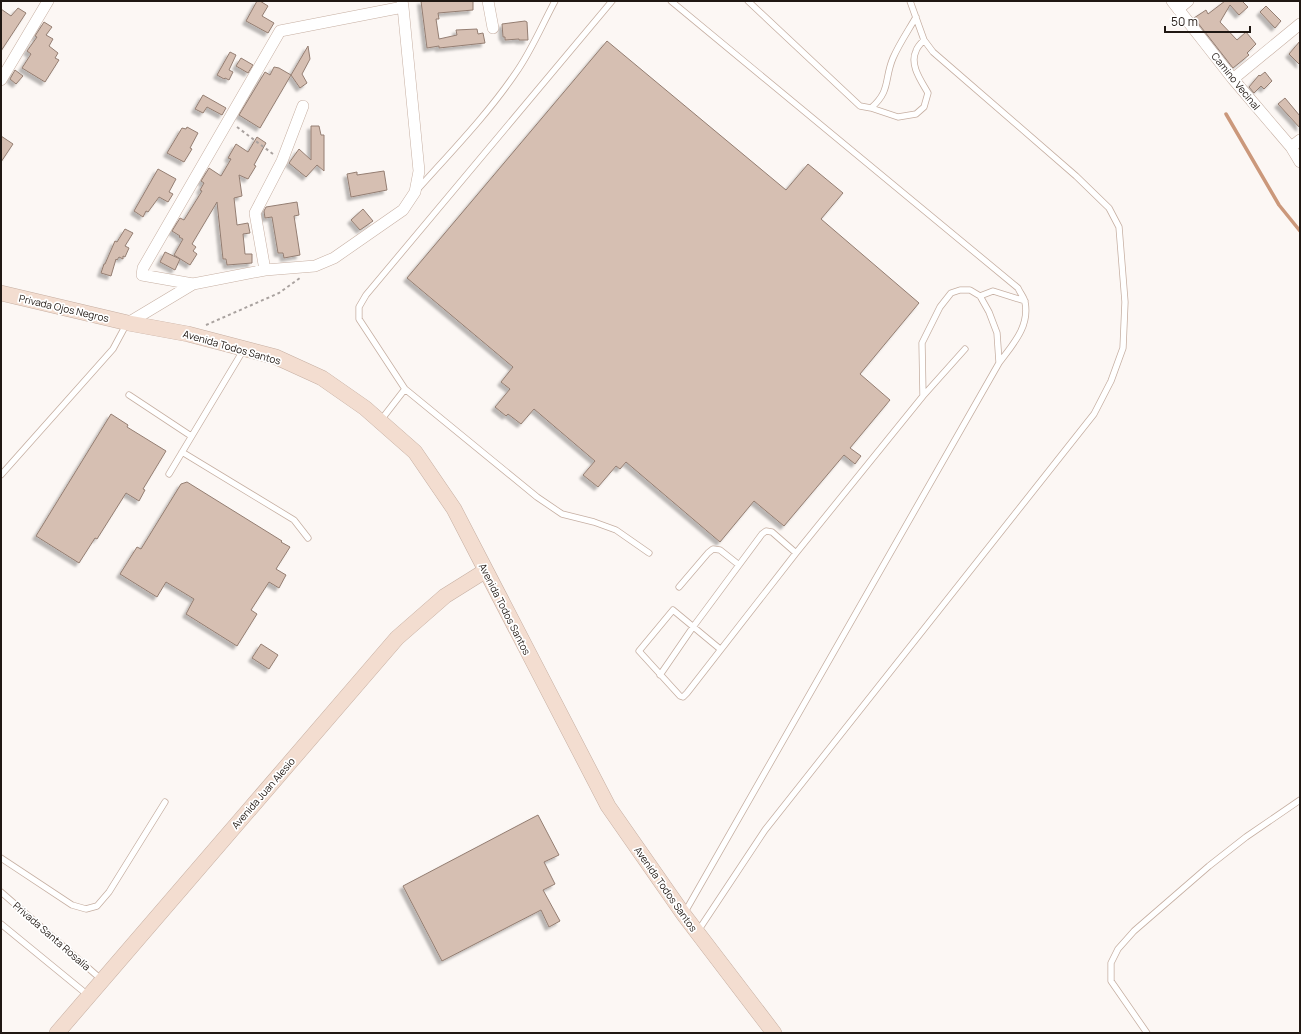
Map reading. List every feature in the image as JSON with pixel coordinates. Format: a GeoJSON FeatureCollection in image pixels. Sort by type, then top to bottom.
{"type":"FeatureCollection","features":[{"type":"Feature","properties":{"kind":"street"},"geometry":{"type":"LineString","coordinates":[[1,80],[48,1]]}},
{"type":"Feature","properties":{"kind":"street"},"geometry":{"type":"LineString","coordinates":[[488,1],[493,28]]}},
{"type":"Feature","properties":{"kind":"street"},"geometry":{"type":"LineString","coordinates":[[1175,5],[1188,1]]}},
{"type":"Feature","properties":{"kind":"street"},"geometry":{"type":"LineString","coordinates":[[128,323],[193,284],[265,270],[315,266],[334,258],[403,210],[415,192],[419,171],[402,4],[280,31],[142,268],[142,275],[193,284]]}},
{"type":"Feature","properties":{"kind":"street","name":"Camino Vecinal"},"geometry":{"type":"LineString","coordinates":[[1175,5],[1233,79],[1291,147],[1300,162]]}},
{"type":"Feature","properties":{"kind":"street"},"geometry":{"type":"LineString","coordinates":[[1233,79],[1300,24]]}},
{"type":"Feature","properties":{"kind":"street"},"geometry":{"type":"LineString","coordinates":[[265,270],[255,213],[282,161],[303,106]]}},
{"type":"Feature","properties":{"kind":"street"},"geometry":{"type":"LineString","coordinates":[[1291,147],[1300,140]]}},
{"type":"Feature","properties":{"kind":"street","name":"Privada Ojos Negros"},"geometry":{"type":"LineString","coordinates":[[1,293],[128,323]]}},
{"type":"Feature","properties":{"kind":"street","name":"Avenida Todos Santos"},"geometry":{"type":"LineString","coordinates":[[128,323],[188,334],[276,357],[322,378],[365,408],[415,452],[454,509],[608,806],[697,933],[774,1033]]}},
{"type":"Feature","properties":{"kind":"street","name":"Avenida Juan Alesio"},"geometry":{"type":"LineString","coordinates":[[57,1033],[397,638],[445,596],[485,571]]}},
{"type":"Feature","properties":{"kind":"lane"},"geometry":{"type":"LineString","coordinates":[[415,192],[481,118],[516,74],[555,1]]}},
{"type":"Feature","properties":{"kind":"lane"},"geometry":{"type":"LineString","coordinates":[[612,1],[366,295],[359,307],[359,319],[405,389],[538,497],[562,514],[594,522],[616,530],[649,553]]}},
{"type":"Feature","properties":{"kind":"lane"},"geometry":{"type":"LineString","coordinates":[[671,1],[1018,288],[1025,301],[1026,313],[1022,331],[999,363],[684,915]]}},
{"type":"Feature","properties":{"kind":"lane"},"geometry":{"type":"LineString","coordinates":[[748,1],[860,106],[898,117],[916,114],[924,107],[928,94],[917,73],[914,62],[915,51],[924,40]]}},
{"type":"Feature","properties":{"kind":"lane"},"geometry":{"type":"LineString","coordinates":[[697,933],[765,830],[1094,414],[1111,381],[1123,348],[1125,302],[1119,227],[1109,208],[1076,176],[933,52],[924,40],[910,1]]}},
{"type":"Feature","properties":{"kind":"lane"},"geometry":{"type":"LineString","coordinates":[[871,108],[879,101],[885,91],[893,59],[916,17]]}},
{"type":"Feature","properties":{"kind":"lane"},"geometry":{"type":"LineString","coordinates":[[923,396],[922,344],[940,307],[951,293],[960,290],[970,290],[980,296],[997,333],[999,363]]}},
{"type":"Feature","properties":{"kind":"lane"},"geometry":{"type":"LineString","coordinates":[[980,296],[993,291],[1025,301]]}},
{"type":"Feature","properties":{"kind":"lane"},"geometry":{"type":"LineString","coordinates":[[1,475],[112,349],[128,323]]}},
{"type":"Feature","properties":{"kind":"lane"},"geometry":{"type":"LineString","coordinates":[[169,474],[244,349]]}},
{"type":"Feature","properties":{"kind":"lane"},"geometry":{"type":"LineString","coordinates":[[720,649],[673,610],[640,649],[640,654],[680,696],[683,697],[796,553],[923,396],[965,349]]}},
{"type":"Feature","properties":{"kind":"lane"},"geometry":{"type":"LineString","coordinates":[[380,421],[405,389]]}},
{"type":"Feature","properties":{"kind":"lane"},"geometry":{"type":"LineString","coordinates":[[129,395],[191,436]]}},
{"type":"Feature","properties":{"kind":"lane"},"geometry":{"type":"LineString","coordinates":[[182,452],[294,520],[308,538]]}},
{"type":"Feature","properties":{"kind":"lane"},"geometry":{"type":"LineString","coordinates":[[660,675],[693,627],[762,534],[766,531],[772,532],[796,553]]}},
{"type":"Feature","properties":{"kind":"lane"},"geometry":{"type":"LineString","coordinates":[[679,587],[708,552],[713,549],[720,550],[739,565]]}},
{"type":"Feature","properties":{"kind":"lane"},"geometry":{"type":"LineString","coordinates":[[1147,1033],[1111,981],[1110,963],[1118,949],[1134,931],[1209,866],[1246,837],[1300,800]]}},
{"type":"Feature","properties":{"kind":"lane"},"geometry":{"type":"LineString","coordinates":[[1,858],[72,905],[86,910],[97,906],[109,892],[165,802]]}},
{"type":"Feature","properties":{"kind":"lane","name":"Privada Santa Rosalía"},"geometry":{"type":"LineString","coordinates":[[1,892],[103,980]]}},
{"type":"Feature","properties":{"kind":"lane"},"geometry":{"type":"LineString","coordinates":[[1,924],[89,996]]}},
{"type":"Feature","properties":{"kind":"path"},"geometry":{"type":"LineString","coordinates":[[228,120],[282,161]]}},
{"type":"Feature","properties":{"kind":"path"},"geometry":{"type":"LineString","coordinates":[[188,334],[279,293],[297,281],[315,266]]}},
{"type":"Feature","properties":{"kind":"building"},"geometry":{"type":"Polygon","coordinates":[[[257,1],[260,1],[268,6],[262,16],[274,23],[268,33],[246,21],[257,1]]]}},
{"type":"Feature","properties":{"kind":"building"},"geometry":{"type":"Polygon","coordinates":[[[421,1],[473,1],[473,10],[438,13],[439,19],[436,19],[439,39],[457,35],[456,30],[477,29],[478,34],[483,33],[485,43],[427,48],[421,1]]]}},
{"type":"Feature","properties":{"kind":"building"},"geometry":{"type":"Polygon","coordinates":[[[1225,1],[1242,1],[1248,7],[1239,15],[1230,5],[1220,22],[1237,40],[1246,32],[1256,44],[1247,53],[1249,55],[1233,68],[1194,18],[1206,10],[1208,14],[1225,1]]]}},
{"type":"Feature","properties":{"kind":"building"},"geometry":{"type":"Polygon","coordinates":[[[1266,6],[1281,21],[1275,28],[1260,12],[1266,6]]]}},
{"type":"Feature","properties":{"kind":"building"},"geometry":{"type":"Polygon","coordinates":[[[18,8],[26,13],[1,51],[1,9],[11,16],[18,8]]]}},
{"type":"Feature","properties":{"kind":"building"},"geometry":{"type":"Polygon","coordinates":[[[44,22],[52,27],[46,35],[53,39],[49,46],[58,53],[55,58],[59,60],[45,82],[22,68],[31,54],[27,51],[37,37],[35,36],[44,22]]]}},
{"type":"Feature","properties":{"kind":"building"},"geometry":{"type":"Polygon","coordinates":[[[527,22],[528,40],[505,40],[505,37],[503,37],[502,24],[527,22]]]}},
{"type":"Feature","properties":{"kind":"building"},"geometry":{"type":"Polygon","coordinates":[[[607,41],[786,190],[808,164],[843,193],[821,219],[919,303],[860,374],[890,400],[850,448],[861,456],[855,464],[844,455],[784,526],[754,501],[720,542],[626,462],[620,469],[616,466],[598,487],[583,475],[595,461],[534,409],[521,424],[508,414],[506,416],[495,407],[510,389],[501,382],[513,367],[407,278],[607,41]]]}},
{"type":"Feature","properties":{"kind":"building"},"geometry":{"type":"Polygon","coordinates":[[[1300,41],[1300,65],[1289,54],[1300,41]]]}},
{"type":"Feature","properties":{"kind":"building"},"geometry":{"type":"Polygon","coordinates":[[[308,46],[310,59],[302,74],[307,83],[300,88],[291,75],[308,46]]]}},
{"type":"Feature","properties":{"kind":"building"},"geometry":{"type":"Polygon","coordinates":[[[230,52],[236,55],[229,70],[233,72],[229,80],[217,75],[230,52]]]}},
{"type":"Feature","properties":{"kind":"building"},"geometry":{"type":"Polygon","coordinates":[[[241,58],[253,65],[248,73],[236,66],[241,58]]]}},
{"type":"Feature","properties":{"kind":"building"},"geometry":{"type":"Polygon","coordinates":[[[274,67],[279,68],[291,75],[260,128],[239,115],[265,72],[270,75],[274,67]]]}},
{"type":"Feature","properties":{"kind":"building"},"geometry":{"type":"Polygon","coordinates":[[[15,70],[23,76],[16,84],[10,79],[15,70]]]}},
{"type":"Feature","properties":{"kind":"building"},"geometry":{"type":"Polygon","coordinates":[[[1265,72],[1272,81],[1264,89],[1261,86],[1254,93],[1249,87],[1259,75],[1260,76],[1265,72]]]}},
{"type":"Feature","properties":{"kind":"building"},"geometry":{"type":"Polygon","coordinates":[[[203,95],[226,108],[222,115],[207,107],[203,113],[195,109],[203,95]]]}},
{"type":"Feature","properties":{"kind":"building"},"geometry":{"type":"Polygon","coordinates":[[[1285,98],[1300,116],[1300,128],[1278,104],[1285,98]]]}},
{"type":"Feature","properties":{"kind":"building"},"geometry":{"type":"Polygon","coordinates":[[[311,126],[319,126],[321,135],[324,135],[324,171],[317,165],[306,177],[289,163],[299,149],[311,160],[311,126]]]}},
{"type":"Feature","properties":{"kind":"building"},"geometry":{"type":"Polygon","coordinates":[[[187,127],[198,133],[190,148],[192,149],[184,162],[167,153],[182,128],[186,129],[187,127]]]}},
{"type":"Feature","properties":{"kind":"building"},"geometry":{"type":"Polygon","coordinates":[[[1,136],[13,144],[1,162],[1,136]]]}},
{"type":"Feature","properties":{"kind":"building"},"geometry":{"type":"Polygon","coordinates":[[[257,137],[266,143],[254,165],[256,166],[248,179],[239,175],[242,196],[234,198],[237,225],[248,223],[250,233],[243,234],[245,254],[252,254],[252,263],[227,265],[226,259],[223,259],[217,202],[192,244],[196,247],[193,251],[197,254],[190,265],[174,255],[183,239],[172,231],[180,218],[184,220],[202,191],[200,190],[204,183],[201,181],[209,168],[221,176],[231,159],[228,158],[236,144],[248,152],[257,137]]]}},
{"type":"Feature","properties":{"kind":"building"},"geometry":{"type":"Polygon","coordinates":[[[158,169],[176,179],[169,192],[173,194],[168,202],[159,197],[148,212],[146,211],[143,217],[134,211],[158,169]]]}},
{"type":"Feature","properties":{"kind":"building"},"geometry":{"type":"Polygon","coordinates":[[[384,171],[387,190],[351,197],[347,174],[357,172],[357,175],[384,171]]]}},
{"type":"Feature","properties":{"kind":"building"},"geometry":{"type":"Polygon","coordinates":[[[297,202],[299,215],[294,216],[300,255],[284,258],[283,253],[278,253],[272,217],[265,218],[264,211],[266,207],[297,202]]]}},
{"type":"Feature","properties":{"kind":"building"},"geometry":{"type":"Polygon","coordinates":[[[363,209],[373,221],[360,230],[351,220],[363,209]]]}},
{"type":"Feature","properties":{"kind":"building"},"geometry":{"type":"Polygon","coordinates":[[[125,229],[133,233],[125,246],[129,248],[125,257],[123,256],[123,259],[119,257],[117,260],[116,259],[111,276],[101,273],[115,241],[117,242],[125,229]]]}},
{"type":"Feature","properties":{"kind":"building"},"geometry":{"type":"Polygon","coordinates":[[[165,252],[180,259],[175,270],[160,262],[165,252]]]}},
{"type":"Feature","properties":{"kind":"building"},"geometry":{"type":"Polygon","coordinates":[[[111,414],[128,425],[127,427],[166,451],[143,489],[145,490],[139,501],[126,493],[97,539],[95,538],[79,563],[36,536],[111,414]]]}},
{"type":"Feature","properties":{"kind":"building"},"geometry":{"type":"Polygon","coordinates":[[[187,482],[290,547],[276,569],[286,575],[279,588],[269,582],[251,610],[257,614],[237,646],[186,614],[194,599],[166,582],[157,597],[120,574],[137,547],[141,549],[181,484],[187,482]]]}},
{"type":"Feature","properties":{"kind":"building"},"geometry":{"type":"Polygon","coordinates":[[[261,644],[278,655],[269,669],[252,658],[261,644]]]}},
{"type":"Feature","properties":{"kind":"building"},"geometry":{"type":"Polygon","coordinates":[[[538,815],[559,855],[544,862],[555,884],[543,890],[560,921],[549,927],[541,910],[442,961],[403,886],[538,815]]]}},
{"type":"Feature","properties":{"kind":"waterway"},"geometry":{"type":"LineString","coordinates":[[1226,114],[1279,205],[1300,231]]}}]}
